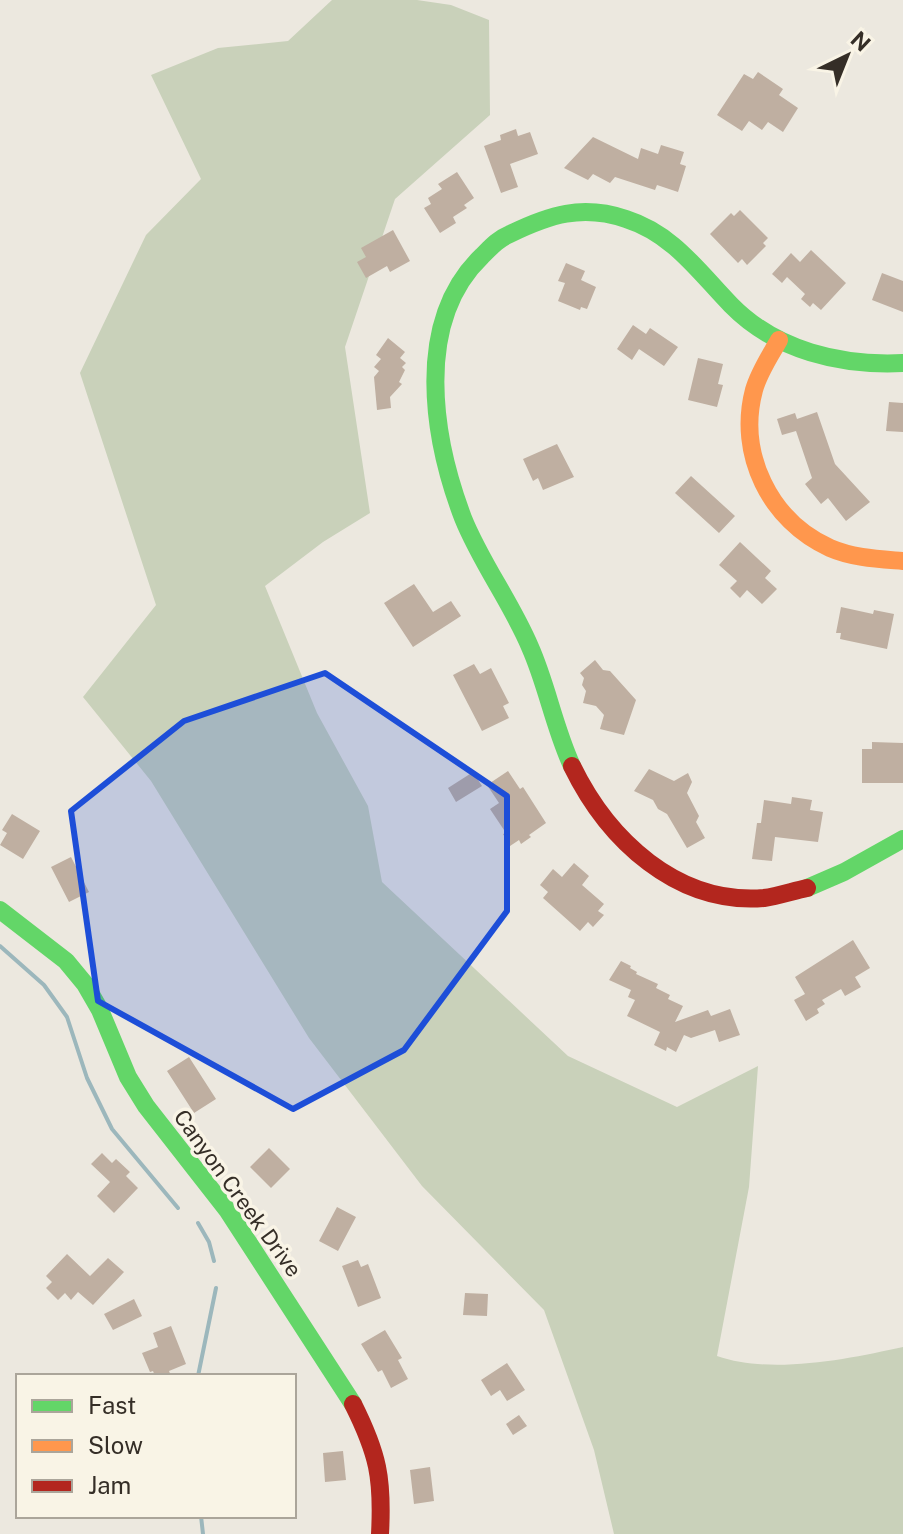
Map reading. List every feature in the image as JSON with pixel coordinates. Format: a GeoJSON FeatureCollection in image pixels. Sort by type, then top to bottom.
{"type":"FeatureCollection","features":[{"type":"Feature","properties":{"kind":"street"},"geometry":{"type":"LineString","coordinates":[[903,363],[859,364],[797,349],[734,309],[682,252],[657,232],[643,224],[610,214],[575,211],[543,217],[512,230],[473,262],[453,292],[446,310],[436,366],[441,436],[456,498],[473,540],[528,643],[562,745],[586,792],[629,847],[657,871],[700,893],[732,899],[770,898],[808,888],[903,839]]}},
{"type":"Feature","properties":{"kind":"street"},"geometry":{"type":"LineString","coordinates":[[779,340],[755,387],[749,420],[751,455],[765,488],[785,516],[813,539],[846,554],[903,561]]}},
{"type":"Feature","properties":{"kind":"street","name":"Canyon Creek Drive"},"geometry":{"type":"LineString","coordinates":[[0,910],[66,961],[85,984],[100,1010],[128,1077],[146,1106],[228,1211],[352,1402],[371,1440],[380,1471],[380,1534]]}},
{"type":"Feature","properties":{"kind":"highlighted area"},"geometry":{"type":"Polygon","coordinates":[[[325,673],[507,796],[507,911],[404,1050],[293,1109],[98,1001],[71,811],[184,721],[325,673]]]}},
{"type":"Feature","properties":{"kind":"green space"},"geometry":{"type":"Polygon","coordinates":[[[332,0],[417,0],[451,5],[489,20],[490,115],[395,199],[345,347],[370,513],[323,542],[265,586],[317,713],[368,806],[382,882],[568,1056],[677,1107],[758,1066],[749,1187],[717,1356],[738,1362],[785,1365],[834,1360],[903,1347],[903,1534],[614,1534],[594,1450],[544,1310],[422,1186],[309,1038],[151,781],[83,697],[156,605],[80,373],[146,235],[201,179],[151,75],[218,48],[288,41],[332,0]]]}},
{"type":"Feature","properties":{"kind":"building"},"geometry":{"type":"Polygon","coordinates":[[[758,72],[783,89],[779,95],[798,108],[783,132],[768,122],[762,130],[749,121],[742,131],[717,115],[744,74],[753,79],[758,72]]]}},
{"type":"Feature","properties":{"kind":"building"},"geometry":{"type":"Polygon","coordinates":[[[516,129],[518,136],[530,132],[538,154],[510,164],[518,187],[501,193],[484,146],[501,140],[500,135],[516,129]]]}},
{"type":"Feature","properties":{"kind":"building"},"geometry":{"type":"Polygon","coordinates":[[[593,137],[638,159],[641,148],[658,154],[661,145],[684,152],[680,164],[686,166],[678,192],[657,185],[655,190],[615,177],[610,183],[593,174],[588,180],[564,168],[593,137]]]}},
{"type":"Feature","properties":{"kind":"building"},"geometry":{"type":"Polygon","coordinates":[[[457,172],[474,198],[464,205],[467,208],[453,217],[456,223],[440,233],[424,208],[431,204],[428,198],[442,189],[438,184],[457,172]]]}},
{"type":"Feature","properties":{"kind":"building"},"geometry":{"type":"Polygon","coordinates":[[[740,210],[768,238],[763,243],[766,246],[747,265],[742,259],[738,263],[710,234],[731,213],[734,216],[740,210]]]}},
{"type":"Feature","properties":{"kind":"building"},"geometry":{"type":"Polygon","coordinates":[[[393,230],[410,261],[390,272],[387,266],[366,278],[357,262],[366,257],[361,248],[393,230]]]}},
{"type":"Feature","properties":{"kind":"building"},"geometry":{"type":"Polygon","coordinates":[[[811,250],[846,283],[821,310],[813,303],[810,307],[801,299],[805,294],[787,277],[782,283],[772,274],[791,253],[800,262],[811,250]]]}},
{"type":"Feature","properties":{"kind":"building"},"geometry":{"type":"Polygon","coordinates":[[[566,263],[585,271],[581,280],[596,287],[587,309],[581,307],[580,310],[558,301],[565,283],[558,281],[566,263]]]}},
{"type":"Feature","properties":{"kind":"building"},"geometry":{"type":"Polygon","coordinates":[[[882,273],[903,281],[903,312],[872,300],[882,273]]]}},
{"type":"Feature","properties":{"kind":"building"},"geometry":{"type":"Polygon","coordinates":[[[633,325],[646,334],[650,328],[678,347],[664,366],[639,349],[632,360],[617,349],[633,325]]]}},
{"type":"Feature","properties":{"kind":"building"},"geometry":{"type":"Polygon","coordinates":[[[388,338],[405,352],[400,358],[406,363],[402,367],[405,370],[399,382],[402,384],[390,397],[391,408],[377,410],[374,377],[379,371],[374,367],[381,359],[376,355],[388,338]]]}},
{"type":"Feature","properties":{"kind":"building"},"geometry":{"type":"Polygon","coordinates":[[[698,358],[723,364],[718,384],[723,385],[717,407],[688,400],[698,358]]]}},
{"type":"Feature","properties":{"kind":"building"},"geometry":{"type":"Polygon","coordinates":[[[889,402],[903,403],[903,432],[886,431],[889,402]]]}},
{"type":"Feature","properties":{"kind":"building"},"geometry":{"type":"Polygon","coordinates":[[[817,412],[835,464],[870,502],[846,521],[828,498],[821,504],[805,484],[812,478],[796,431],[782,435],[777,419],[795,413],[797,419],[817,412]]]}},
{"type":"Feature","properties":{"kind":"building"},"geometry":{"type":"Polygon","coordinates":[[[557,444],[574,477],[543,490],[538,478],[533,481],[523,459],[557,444]]]}},
{"type":"Feature","properties":{"kind":"building"},"geometry":{"type":"Polygon","coordinates":[[[691,476],[735,516],[719,533],[675,493],[691,476]]]}},
{"type":"Feature","properties":{"kind":"building"},"geometry":{"type":"Polygon","coordinates":[[[740,542],[771,571],[765,578],[777,589],[762,604],[747,590],[740,598],[730,588],[737,581],[719,565],[740,542]]]}},
{"type":"Feature","properties":{"kind":"building"},"geometry":{"type":"Polygon","coordinates":[[[414,584],[433,612],[451,601],[461,616],[413,647],[384,603],[414,584]]]}},
{"type":"Feature","properties":{"kind":"building"},"geometry":{"type":"Polygon","coordinates":[[[841,607],[873,614],[874,610],[894,614],[887,649],[840,639],[841,633],[836,633],[841,607]]]}},
{"type":"Feature","properties":{"kind":"building"},"geometry":{"type":"Polygon","coordinates":[[[595,660],[603,670],[610,671],[636,700],[624,735],[600,729],[604,715],[596,706],[583,703],[586,691],[580,673],[595,660]]]}},
{"type":"Feature","properties":{"kind":"building"},"geometry":{"type":"Polygon","coordinates":[[[474,664],[480,674],[491,668],[509,703],[503,706],[509,718],[482,731],[453,675],[474,664]]]}},
{"type":"Feature","properties":{"kind":"building"},"geometry":{"type":"Polygon","coordinates":[[[872,742],[903,743],[903,783],[862,783],[862,749],[872,749],[872,742]]]}},
{"type":"Feature","properties":{"kind":"building"},"geometry":{"type":"Polygon","coordinates":[[[649,769],[674,781],[688,773],[692,782],[687,793],[699,816],[696,822],[705,838],[687,848],[667,814],[658,809],[653,800],[634,791],[649,769]]]}},
{"type":"Feature","properties":{"kind":"building"},"geometry":{"type":"Polygon","coordinates":[[[508,771],[520,789],[523,787],[546,823],[521,844],[519,840],[510,846],[503,834],[506,833],[490,809],[499,803],[487,785],[508,771]]]}},
{"type":"Feature","properties":{"kind":"building"},"geometry":{"type":"Polygon","coordinates":[[[473,772],[482,786],[456,802],[448,788],[473,772]]]}},
{"type":"Feature","properties":{"kind":"building"},"geometry":{"type":"Polygon","coordinates":[[[792,797],[812,800],[810,810],[823,812],[818,842],[775,837],[772,861],[752,859],[764,800],[791,804],[792,797]]]}},
{"type":"Feature","properties":{"kind":"building"},"geometry":{"type":"Polygon","coordinates":[[[12,814],[40,831],[23,859],[0,845],[7,833],[2,830],[12,814]]]}},
{"type":"Feature","properties":{"kind":"building"},"geometry":{"type":"Polygon","coordinates":[[[71,857],[89,892],[69,902],[51,867],[71,857]]]}},
{"type":"Feature","properties":{"kind":"building"},"geometry":{"type":"Polygon","coordinates":[[[574,863],[589,876],[582,885],[604,904],[598,911],[604,915],[593,927],[588,922],[580,931],[543,898],[548,892],[540,885],[553,869],[562,877],[574,863]]]}},
{"type":"Feature","properties":{"kind":"building"},"geometry":{"type":"Polygon","coordinates":[[[853,940],[870,968],[855,977],[861,987],[845,996],[841,989],[822,1000],[825,1004],[817,1009],[819,1013],[806,1021],[794,1000],[805,994],[795,977],[853,940]]]}},
{"type":"Feature","properties":{"kind":"building"},"geometry":{"type":"Polygon","coordinates":[[[621,961],[631,966],[636,974],[658,984],[656,988],[670,995],[668,999],[683,1006],[675,1022],[708,1010],[711,1016],[730,1009],[740,1035],[719,1042],[715,1030],[691,1038],[684,1035],[676,1052],[654,1045],[660,1032],[627,1016],[635,1000],[628,997],[631,990],[609,980],[621,961]]]}},
{"type":"Feature","properties":{"kind":"building"},"geometry":{"type":"Polygon","coordinates":[[[189,1057],[216,1099],[194,1113],[167,1071],[189,1057]]]}},
{"type":"Feature","properties":{"kind":"building"},"geometry":{"type":"Polygon","coordinates":[[[269,1148],[290,1169],[271,1188],[250,1167],[269,1148]]]}},
{"type":"Feature","properties":{"kind":"building"},"geometry":{"type":"Polygon","coordinates":[[[102,1153],[112,1163],[116,1159],[130,1172],[126,1176],[138,1188],[114,1213],[97,1196],[110,1182],[91,1164],[102,1153]]]}},
{"type":"Feature","properties":{"kind":"building"},"geometry":{"type":"Polygon","coordinates":[[[337,1207],[356,1217],[338,1251],[319,1241],[337,1207]]]}},
{"type":"Feature","properties":{"kind":"building"},"geometry":{"type":"Polygon","coordinates":[[[67,1254],[90,1276],[108,1258],[124,1272],[93,1305],[78,1292],[71,1300],[65,1293],[58,1300],[46,1288],[52,1282],[46,1276],[67,1254]]]}},
{"type":"Feature","properties":{"kind":"building"},"geometry":{"type":"Polygon","coordinates":[[[358,1260],[361,1267],[368,1264],[381,1298],[358,1307],[342,1266],[358,1260]]]}},
{"type":"Feature","properties":{"kind":"building"},"geometry":{"type":"Polygon","coordinates":[[[465,1293],[488,1294],[487,1316],[463,1315],[465,1293]]]}},
{"type":"Feature","properties":{"kind":"building"},"geometry":{"type":"Polygon","coordinates":[[[134,1299],[142,1316],[113,1330],[104,1314],[134,1299]]]}},
{"type":"Feature","properties":{"kind":"building"},"geometry":{"type":"Polygon","coordinates":[[[171,1326],[186,1364],[169,1371],[170,1374],[150,1372],[142,1353],[158,1347],[153,1333],[171,1326]]]}},
{"type":"Feature","properties":{"kind":"building"},"geometry":{"type":"Polygon","coordinates":[[[385,1330],[402,1358],[398,1360],[408,1379],[391,1388],[382,1370],[378,1372],[361,1344],[385,1330]]]}},
{"type":"Feature","properties":{"kind":"building"},"geometry":{"type":"Polygon","coordinates":[[[507,1363],[525,1390],[507,1401],[500,1390],[491,1396],[481,1380],[507,1363]]]}},
{"type":"Feature","properties":{"kind":"building"},"geometry":{"type":"Polygon","coordinates":[[[519,1415],[527,1426],[513,1435],[506,1424],[519,1415]]]}},
{"type":"Feature","properties":{"kind":"building"},"geometry":{"type":"Polygon","coordinates":[[[343,1451],[346,1480],[325,1482],[323,1453],[343,1451]]]}},
{"type":"Feature","properties":{"kind":"building"},"geometry":{"type":"Polygon","coordinates":[[[430,1467],[434,1501],[414,1504],[410,1470],[430,1467]]]}},
{"type":"Feature","properties":{"kind":"waterway"},"geometry":{"type":"LineString","coordinates":[[0,946],[44,985],[67,1017],[87,1078],[112,1129],[178,1208]]}},
{"type":"Feature","properties":{"kind":"waterway"},"geometry":{"type":"LineString","coordinates":[[198,1223],[209,1242],[214,1261]]}},
{"type":"Feature","properties":{"kind":"waterway"},"geometry":{"type":"LineString","coordinates":[[198,1374],[216,1288]]}},
{"type":"Feature","properties":{"kind":"waterway"},"geometry":{"type":"LineString","coordinates":[[201,1518],[203,1534]]}},
{"type":"Feature","properties":{"kind":"traffic: fast"},"geometry":{"type":"LineString","coordinates":[[572,766],[530,647],[463,518],[444,453],[435,382],[438,347],[446,314],[460,283],[482,256],[506,236],[552,217],[595,212],[626,219],[658,234],[671,244],[731,305],[768,334],[833,358],[903,363]]}},
{"type":"Feature","properties":{"kind":"traffic: fast"},"geometry":{"type":"LineString","coordinates":[[807,888],[844,872],[903,839]]}},
{"type":"Feature","properties":{"kind":"traffic: fast"},"geometry":{"type":"LineString","coordinates":[[0,910],[66,961],[85,984],[100,1010],[128,1077],[146,1106],[228,1211],[353,1404]]}},
{"type":"Feature","properties":{"kind":"traffic: slow"},"geometry":{"type":"LineString","coordinates":[[779,340],[756,383],[750,414],[750,438],[763,483],[790,521],[830,548],[857,556],[903,561]]}},
{"type":"Feature","properties":{"kind":"traffic: jam"},"geometry":{"type":"LineString","coordinates":[[572,766],[605,819],[649,862],[675,879],[702,891],[732,897],[764,898],[807,888]]}},
{"type":"Feature","properties":{"kind":"traffic: jam"},"geometry":{"type":"LineString","coordinates":[[353,1404],[377,1467],[381,1497],[380,1534]]}}]}
